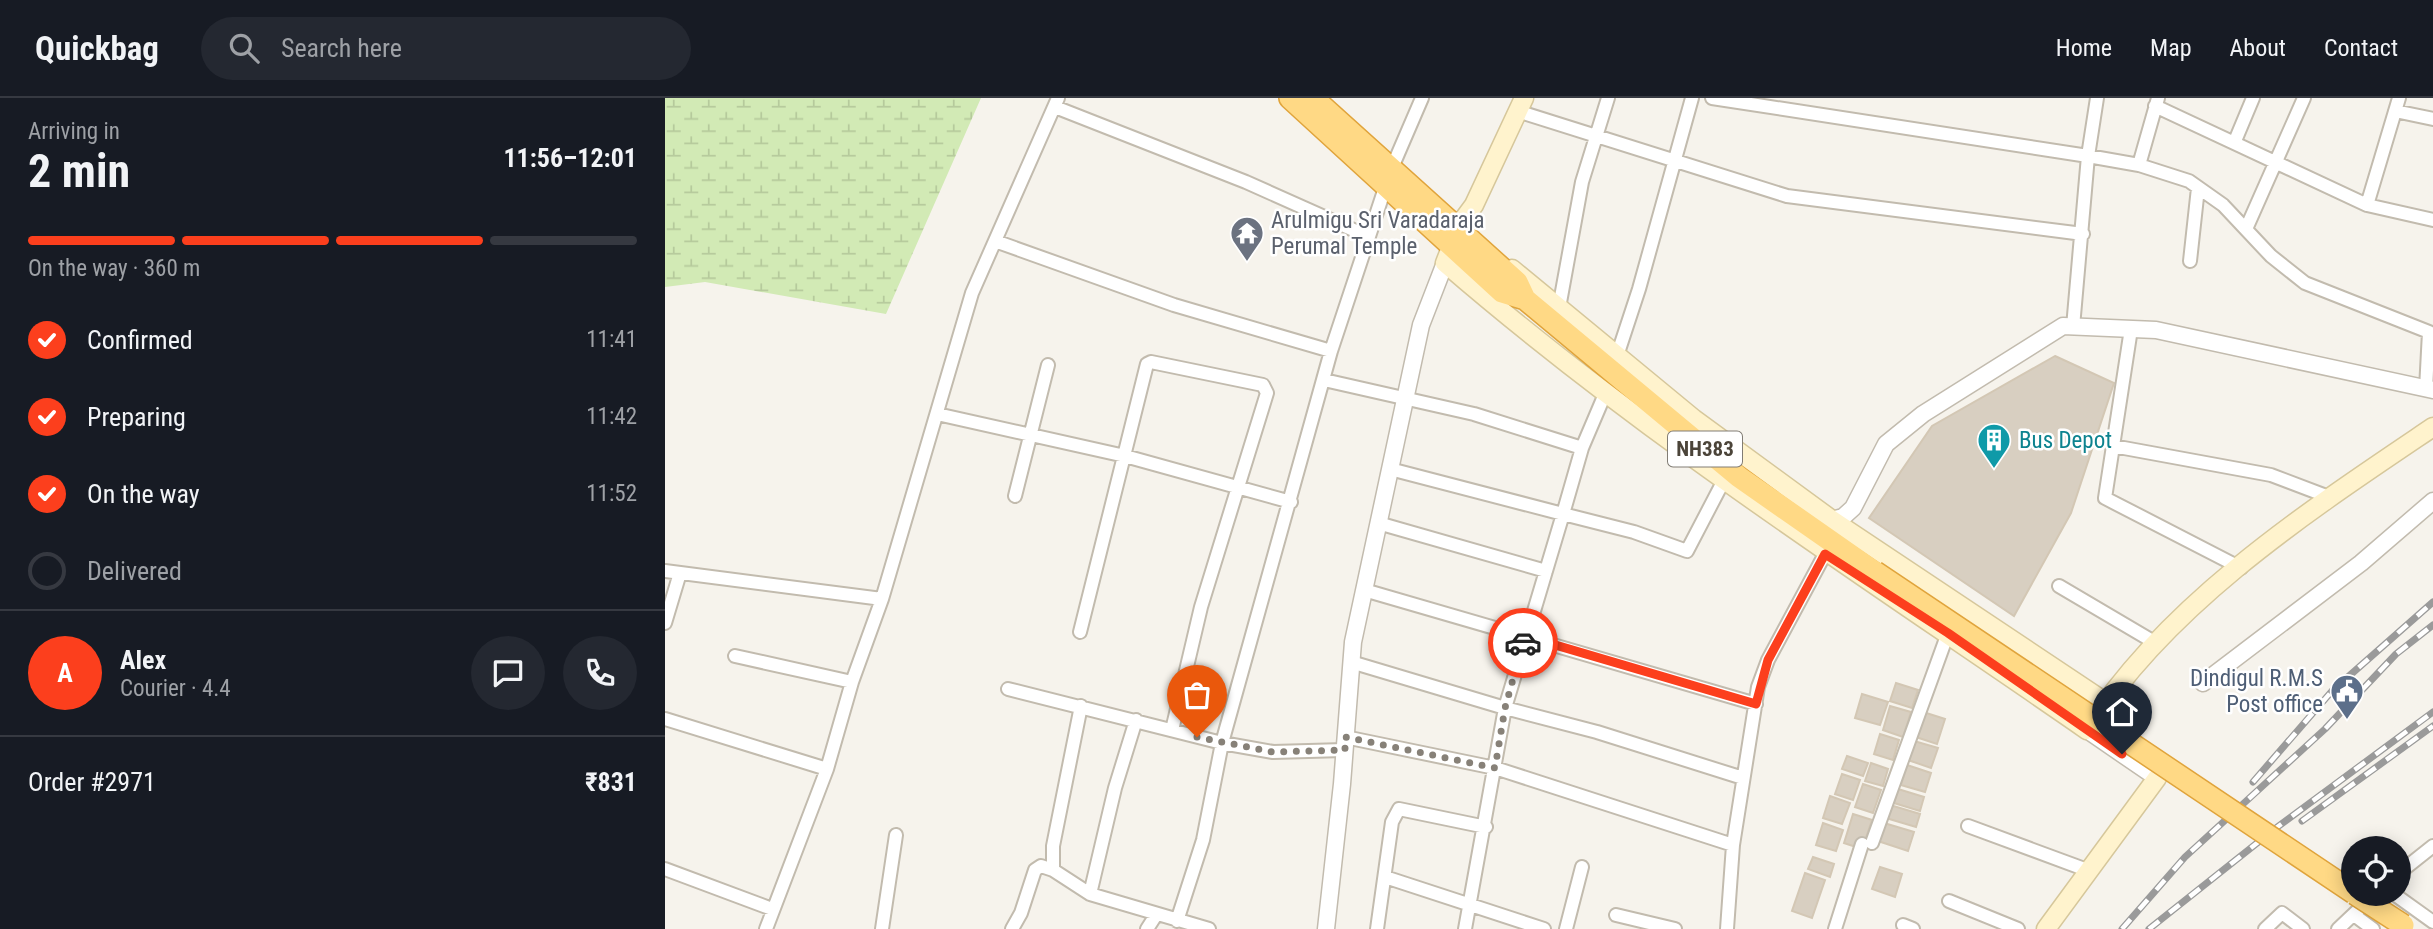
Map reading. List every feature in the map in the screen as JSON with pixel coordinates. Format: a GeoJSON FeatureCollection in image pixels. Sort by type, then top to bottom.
{"type":"FeatureCollection","features":[{"type":"Feature","properties":{"kind":"highway"},"geometry":{"type":"LineString","coordinates":[[1290,98],[1388,179],[1454,239],[1502,292],[1551,311]]}},
{"type":"Feature","properties":{"kind":"highway"},"geometry":{"type":"LineString","coordinates":[[1316,99],[1388,179]]}},
{"type":"Feature","properties":{"kind":"highway","name":"NH383"},"geometry":{"type":"LineString","coordinates":[[1551,311],[1739,477],[2341,892]]}},
{"type":"Feature","properties":{"kind":"highway","name":"NH383"},"geometry":{"type":"LineString","coordinates":[[2364,906],[2405,927]]}},
{"type":"Feature","properties":{"kind":"main road"},"geometry":{"type":"LineString","coordinates":[[1454,239],[1474,205],[1521,102]]}},
{"type":"Feature","properties":{"kind":"main road"},"geometry":{"type":"LineString","coordinates":[[1454,239],[1483,246],[1551,311],[1617,356],[1694,419],[1832,520],[2105,702]]}},
{"type":"Feature","properties":{"kind":"main road"},"geometry":{"type":"LineString","coordinates":[[1454,239],[1529,336],[1723,482],[2087,730],[2105,702],[2154,642],[2329,498],[2433,427]]}},
{"type":"Feature","properties":{"kind":"main road"},"geometry":{"type":"LineString","coordinates":[[1892,597],[1909,572]]}},
{"type":"Feature","properties":{"kind":"main road"},"geometry":{"type":"LineString","coordinates":[[2046,929],[2068,904],[2087,870],[2157,778]]}},
{"type":"Feature","properties":{"kind":"street"},"geometry":{"type":"LineString","coordinates":[[1177,921],[1203,840],[1222,743],[1331,351],[1367,236],[1422,98]]}},
{"type":"Feature","properties":{"kind":"street"},"geometry":{"type":"LineString","coordinates":[[1551,311],[1582,182],[1608,98]]}},
{"type":"Feature","properties":{"kind":"street"},"geometry":{"type":"LineString","coordinates":[[1617,356],[1692,98]]}},
{"type":"Feature","properties":{"kind":"street"},"geometry":{"type":"LineString","coordinates":[[1712,98],[2088,156],[2174,174],[2223,205],[2271,256],[2305,283],[2429,332],[2430,389],[2155,330],[2063,326],[1913,422],[1886,444],[1853,508],[1843,517],[1832,520]]}},
{"type":"Feature","properties":{"kind":"street"},"geometry":{"type":"LineString","coordinates":[[2073,327],[2088,156],[2097,98]]}},
{"type":"Feature","properties":{"kind":"street"},"geometry":{"type":"LineString","coordinates":[[2235,141],[2253,98]]}},
{"type":"Feature","properties":{"kind":"street"},"geometry":{"type":"LineString","coordinates":[[2246,229],[2304,98]]}},
{"type":"Feature","properties":{"kind":"street"},"geometry":{"type":"LineString","coordinates":[[766,929],[827,769],[852,682],[882,600],[972,293],[1057,102],[1367,236]]}},
{"type":"Feature","properties":{"kind":"street"},"geometry":{"type":"LineString","coordinates":[[1521,102],[1595,136],[1787,196],[2083,234]]}},
{"type":"Feature","properties":{"kind":"street"},"geometry":{"type":"LineString","coordinates":[[2139,165],[2157,102],[2367,205],[2433,220]]}},
{"type":"Feature","properties":{"kind":"street"},"geometry":{"type":"LineString","coordinates":[[2367,205],[2397,104],[2433,119]]}},
{"type":"Feature","properties":{"kind":"street"},"geometry":{"type":"LineString","coordinates":[[2190,261],[2199,188]]}},
{"type":"Feature","properties":{"kind":"street"},"geometry":{"type":"LineString","coordinates":[[1326,929],[1351,662],[1364,590],[1421,325],[1454,239]]}},
{"type":"Feature","properties":{"kind":"street"},"geometry":{"type":"LineString","coordinates":[[995,241],[1174,305],[1331,351]]}},
{"type":"Feature","properties":{"kind":"street"},"geometry":{"type":"LineString","coordinates":[[2131,329],[2105,498],[2241,568]]}},
{"type":"Feature","properties":{"kind":"street"},"geometry":{"type":"LineString","coordinates":[[1080,632],[1147,364],[1151,362],[1263,385],[1267,393],[1201,607],[1172,730]]}},
{"type":"Feature","properties":{"kind":"street"},"geometry":{"type":"LineString","coordinates":[[1015,496],[1048,365]]}},
{"type":"Feature","properties":{"kind":"street"},"geometry":{"type":"LineString","coordinates":[[1324,380],[1474,414],[1582,448]]}},
{"type":"Feature","properties":{"kind":"street"},"geometry":{"type":"LineString","coordinates":[[1465,929],[1486,827],[1505,708],[1582,448],[1605,394]]}},
{"type":"Feature","properties":{"kind":"street"},"geometry":{"type":"LineString","coordinates":[[937,414],[1125,456],[1291,502]]}},
{"type":"Feature","properties":{"kind":"street"},"geometry":{"type":"LineString","coordinates":[[2113,446],[2271,475],[2329,498]]}},
{"type":"Feature","properties":{"kind":"street"},"geometry":{"type":"LineString","coordinates":[[1390,469],[1634,532],[1686,551],[1723,482]]}},
{"type":"Feature","properties":{"kind":"street"},"geometry":{"type":"LineString","coordinates":[[2203,683],[2361,563],[2433,501]]}},
{"type":"Feature","properties":{"kind":"street"},"geometry":{"type":"LineString","coordinates":[[1378,523],[1546,571]]}},
{"type":"Feature","properties":{"kind":"street"},"geometry":{"type":"LineString","coordinates":[[1727,929],[1733,845],[1756,704],[1768,660],[1825,554]]}},
{"type":"Feature","properties":{"kind":"street"},"geometry":{"type":"LineString","coordinates":[[665,571],[882,600]]}},
{"type":"Feature","properties":{"kind":"street"},"geometry":{"type":"LineString","coordinates":[[665,624],[680,572]]}},
{"type":"Feature","properties":{"kind":"street"},"geometry":{"type":"LineString","coordinates":[[2059,586],[2154,642]]}},
{"type":"Feature","properties":{"kind":"street"},"geometry":{"type":"LineString","coordinates":[[1364,590],[1756,704]]}},
{"type":"Feature","properties":{"kind":"street"},"geometry":{"type":"LineString","coordinates":[[1835,929],[1948,633]]}},
{"type":"Feature","properties":{"kind":"street"},"geometry":{"type":"LineString","coordinates":[[735,656],[852,682]]}},
{"type":"Feature","properties":{"kind":"street"},"geometry":{"type":"LineString","coordinates":[[1351,662],[1597,732],[1744,778]]}},
{"type":"Feature","properties":{"kind":"street"},"geometry":{"type":"LineString","coordinates":[[1008,688],[1222,743],[1273,752],[1345,743],[1495,768],[1733,845]]}},
{"type":"Feature","properties":{"kind":"street"},"geometry":{"type":"LineString","coordinates":[[1053,870],[1053,846],[1081,706]]}},
{"type":"Feature","properties":{"kind":"street"},"geometry":{"type":"LineString","coordinates":[[665,719],[827,769]]}},
{"type":"Feature","properties":{"kind":"street"},"geometry":{"type":"LineString","coordinates":[[1090,894],[1115,788],[1136,720]]}},
{"type":"Feature","properties":{"kind":"street"},"geometry":{"type":"LineString","coordinates":[[2087,730],[2157,778]]}},
{"type":"Feature","properties":{"kind":"street"},"geometry":{"type":"LineString","coordinates":[[1377,929],[1392,822],[1399,809],[1486,827]]}},
{"type":"Feature","properties":{"kind":"street"},"geometry":{"type":"LineString","coordinates":[[1968,826],[2087,870]]}},
{"type":"Feature","properties":{"kind":"street"},"geometry":{"type":"LineString","coordinates":[[882,929],[896,835]]}},
{"type":"Feature","properties":{"kind":"street"},"geometry":{"type":"LineString","coordinates":[[2411,863],[2433,846]]}},
{"type":"Feature","properties":{"kind":"street"},"geometry":{"type":"LineString","coordinates":[[1012,929],[1021,913],[1035,870],[1041,866],[1053,870],[1090,894],[1209,929]]}},
{"type":"Feature","properties":{"kind":"street"},"geometry":{"type":"LineString","coordinates":[[1566,929],[1582,867]]}},
{"type":"Feature","properties":{"kind":"street"},"geometry":{"type":"LineString","coordinates":[[665,869],[772,909]]}},
{"type":"Feature","properties":{"kind":"street"},"geometry":{"type":"LineString","coordinates":[[1385,877],[1544,929]]}},
{"type":"Feature","properties":{"kind":"street"},"geometry":{"type":"LineString","coordinates":[[1949,901],[2018,929]]}},
{"type":"Feature","properties":{"kind":"street"},"geometry":{"type":"LineString","coordinates":[[2339,929],[2351,906]]}},
{"type":"Feature","properties":{"kind":"street"},"geometry":{"type":"LineString","coordinates":[[2357,906],[2373,929]]}},
{"type":"Feature","properties":{"kind":"street"},"geometry":{"type":"LineString","coordinates":[[2411,906],[2433,922]]}},
{"type":"Feature","properties":{"kind":"street"},"geometry":{"type":"LineString","coordinates":[[2265,929],[2282,913],[2303,929]]}},
{"type":"Feature","properties":{"kind":"street"},"geometry":{"type":"LineString","coordinates":[[1147,929],[1156,915]]}},
{"type":"Feature","properties":{"kind":"street"},"geometry":{"type":"LineString","coordinates":[[1616,915],[1675,929]]}},
{"type":"Feature","properties":{"kind":"green space"},"geometry":{"type":"Polygon","coordinates":[[[665,98],[981,98],[886,314],[705,282],[665,287],[665,98]]]}},
{"type":"Feature","properties":{"kind":"building","name":"Bus Depot"},"geometry":{"type":"Polygon","coordinates":[[[2055,356],[2114,383],[2071,513],[2014,616],[1869,518],[1932,426],[2055,356]]]}},
{"type":"Feature","properties":{"kind":"building"},"geometry":{"type":"Polygon","coordinates":[[[1896,683],[1918,690],[1912,708],[1890,701],[1896,683]]]}},
{"type":"Feature","properties":{"kind":"building"},"geometry":{"type":"Polygon","coordinates":[[[1862,694],[1888,702],[1880,725],[1855,718],[1862,694]]]}},
{"type":"Feature","properties":{"kind":"building"},"geometry":{"type":"Polygon","coordinates":[[[1890,706],[1911,712],[1903,737],[1883,730],[1890,706]]]}},
{"type":"Feature","properties":{"kind":"building"},"geometry":{"type":"Polygon","coordinates":[[[1920,711],[1945,719],[1937,744],[1913,736],[1920,711]]]}},
{"type":"Feature","properties":{"kind":"building"},"geometry":{"type":"Polygon","coordinates":[[[1880,734],[1899,740],[1893,760],[1874,754],[1880,734]]]}},
{"type":"Feature","properties":{"kind":"building"},"geometry":{"type":"Polygon","coordinates":[[[1914,741],[1938,748],[1931,768],[1908,760],[1914,741]]]}},
{"type":"Feature","properties":{"kind":"building"},"geometry":{"type":"Polygon","coordinates":[[[1847,756],[1868,763],[1863,776],[1842,769],[1847,756]]]}},
{"type":"Feature","properties":{"kind":"building"},"geometry":{"type":"Polygon","coordinates":[[[1871,763],[1888,769],[1883,786],[1865,781],[1871,763]]]}},
{"type":"Feature","properties":{"kind":"building"},"geometry":{"type":"Polygon","coordinates":[[[1907,765],[1931,773],[1925,792],[1901,785],[1907,765]]]}},
{"type":"Feature","properties":{"kind":"building"},"geometry":{"type":"Polygon","coordinates":[[[1842,774],[1860,780],[1853,800],[1835,794],[1842,774]]]}},
{"type":"Feature","properties":{"kind":"building"},"geometry":{"type":"Polygon","coordinates":[[[1863,784],[1881,790],[1873,813],[1855,807],[1863,784]]]}},
{"type":"Feature","properties":{"kind":"building"},"geometry":{"type":"Polygon","coordinates":[[[1898,789],[1924,797],[1920,811],[1894,803],[1898,789]]]}},
{"type":"Feature","properties":{"kind":"building"},"geometry":{"type":"Polygon","coordinates":[[[1830,796],[1850,803],[1842,824],[1823,818],[1830,796]]]}},
{"type":"Feature","properties":{"kind":"building"},"geometry":{"type":"Polygon","coordinates":[[[1890,805],[1920,814],[1916,827],[1886,818],[1890,805]]]}},
{"type":"Feature","properties":{"kind":"building"},"geometry":{"type":"Polygon","coordinates":[[[1853,814],[1872,820],[1862,849],[1844,843],[1853,814]]]}},
{"type":"Feature","properties":{"kind":"building"},"geometry":{"type":"Polygon","coordinates":[[[1823,823],[1843,830],[1836,851],[1816,845],[1823,823]]]}},
{"type":"Feature","properties":{"kind":"building"},"geometry":{"type":"Polygon","coordinates":[[[1884,823],[1914,832],[1908,851],[1878,841],[1884,823]]]}},
{"type":"Feature","properties":{"kind":"building"},"geometry":{"type":"Polygon","coordinates":[[[1813,857],[1834,864],[1830,877],[1808,869],[1813,857]]]}},
{"type":"Feature","properties":{"kind":"building"},"geometry":{"type":"Polygon","coordinates":[[[1880,867],[1902,874],[1895,897],[1872,889],[1880,867]]]}},
{"type":"Feature","properties":{"kind":"building"},"geometry":{"type":"Polygon","coordinates":[[[1805,873],[1825,880],[1812,918],[1792,911],[1805,873]]]}},
{"type":"Feature","properties":{"kind":"railway"},"geometry":{"type":"LineString","coordinates":[[2253,782],[2332,691],[2433,602]]}},
{"type":"Feature","properties":{"kind":"railway"},"geometry":{"type":"LineString","coordinates":[[2122,929],[2185,857],[2325,729],[2396,654],[2433,625]]}},
{"type":"Feature","properties":{"kind":"railway"},"geometry":{"type":"LineString","coordinates":[[2149,929],[2276,828],[2433,712]]}},
{"type":"Feature","properties":{"kind":"railway"},"geometry":{"type":"LineString","coordinates":[[2302,821],[2433,726]]}},
{"type":"Feature","properties":{"kind":"way so far"},"geometry":{"type":"LineString","coordinates":[[1197,737],[1273,752],[1345,750],[1345,737],[1495,768],[1505,708],[1523,643]]}},
{"type":"Feature","properties":{"kind":"place","name":"Arulmigu Sri Varadaraja Perumal Temple"},"geometry":{"type":"Point","coordinates":[1247,263]}},
{"type":"Feature","properties":{"kind":"place","name":"Bus Depot"},"geometry":{"type":"Point","coordinates":[1994,470]}},
{"type":"Feature","properties":{"kind":"place","name":"Dindigul R.M.S Post office"},"geometry":{"type":"Point","coordinates":[2347,721]}},
{"type":"Feature","properties":{"kind":"route"},"geometry":{"type":"LineString","coordinates":[[1523,643],[1525,636],[1756,704],[1758,687],[1768,660],[1825,554],[1948,633],[2122,754]]}}]}
